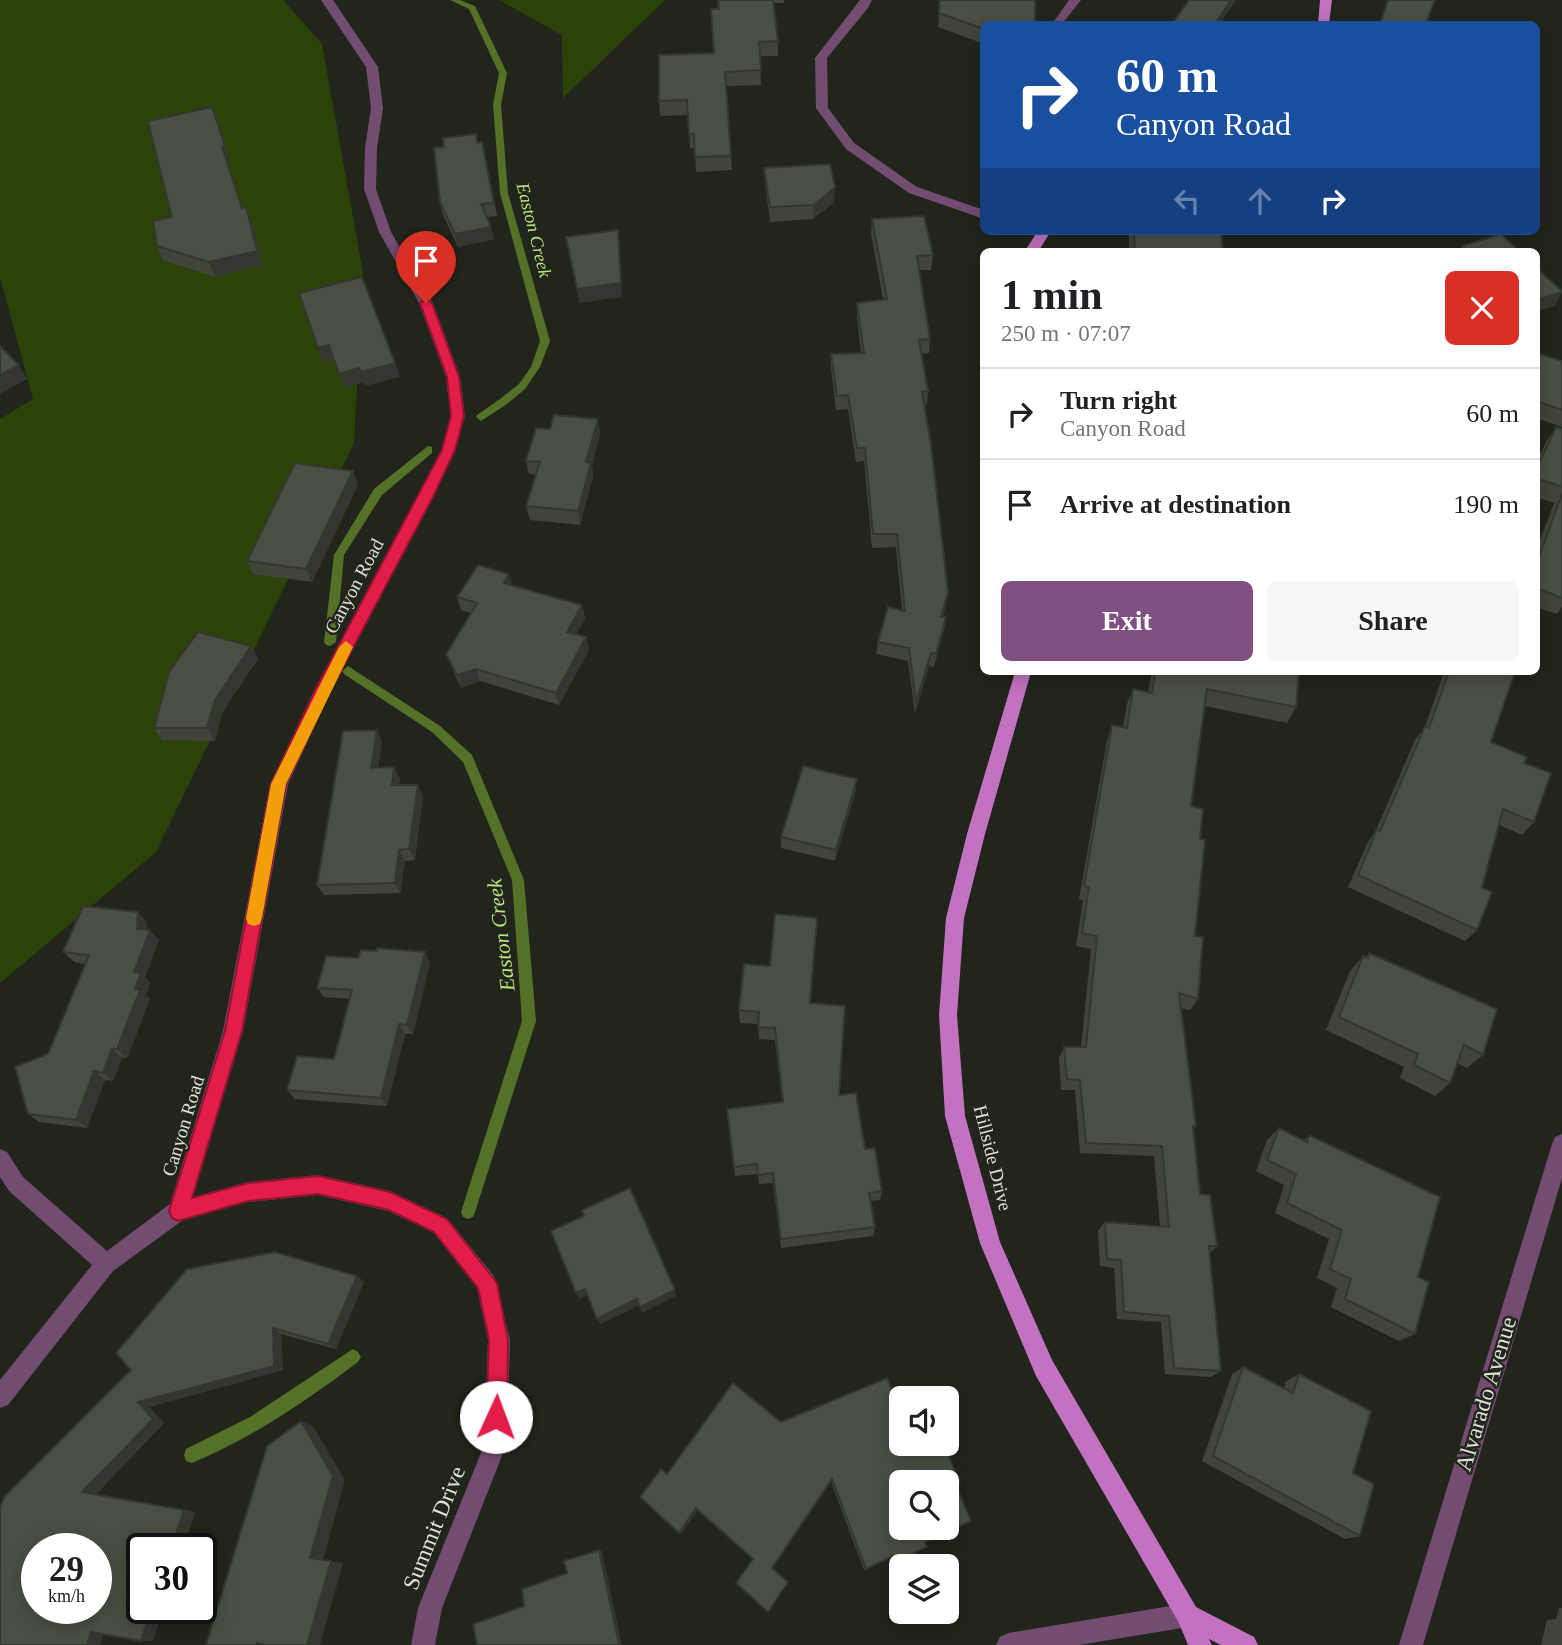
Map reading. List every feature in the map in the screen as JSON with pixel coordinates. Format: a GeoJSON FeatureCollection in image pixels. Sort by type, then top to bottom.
{"type":"FeatureCollection","features":[{"type":"Feature","properties":{"kind":"main road"},"geometry":{"type":"LineString","coordinates":[[1324,21],[1326,0]]}},
{"type":"Feature","properties":{"kind":"main road","name":"Hillside Drive"},"geometry":{"type":"LineString","coordinates":[[1022,675],[975,834],[955,918],[948,1015],[955,1116],[990,1243],[1044,1368],[1188,1615],[1200,1645]]}},
{"type":"Feature","properties":{"kind":"main road"},"geometry":{"type":"LineString","coordinates":[[1188,1615],[1246,1645]]}},
{"type":"Feature","properties":{"kind":"street","name":"Canyon Road"},"geometry":{"type":"LineString","coordinates":[[178,1211],[233,1031],[279,784],[323,690],[432,485],[449,450],[458,416],[453,377],[426,303],[385,232],[370,189],[371,148],[377,108],[372,67],[327,0]]}},
{"type":"Feature","properties":{"kind":"street"},"geometry":{"type":"LineString","coordinates":[[866,0],[821,58],[822,108],[850,146],[913,190],[980,214]]}},
{"type":"Feature","properties":{"kind":"street"},"geometry":{"type":"LineString","coordinates":[[1060,21],[1075,0]]}},
{"type":"Feature","properties":{"kind":"street","name":"Alvarado Avenue"},"geometry":{"type":"LineString","coordinates":[[1410,1645],[1562,1144]]}},
{"type":"Feature","properties":{"kind":"street"},"geometry":{"type":"LineString","coordinates":[[0,1159],[16,1184],[106,1264]]}},
{"type":"Feature","properties":{"kind":"street","name":"Summit Drive"},"geometry":{"type":"LineString","coordinates":[[0,1397],[106,1264],[178,1211],[248,1192],[318,1185],[390,1201],[440,1225],[487,1283],[499,1340],[496,1443],[430,1608],[423,1645]]}},
{"type":"Feature","properties":{"kind":"street"},"geometry":{"type":"LineString","coordinates":[[1008,1645],[1188,1615]]}},
{"type":"Feature","properties":{"kind":"green space"},"geometry":{"type":"Polygon","coordinates":[[[0,0],[283,0],[322,44],[363,273],[354,443],[156,852],[0,983],[0,419],[33,399],[0,277],[0,0]]]}},
{"type":"Feature","properties":{"kind":"green space"},"geometry":{"type":"Polygon","coordinates":[[[499,0],[665,0],[563,98],[562,35],[499,0]]]}},
{"type":"Feature","properties":{"kind":"building"},"geometry":{"type":"Polygon","coordinates":[[[718,0],[773,0],[778,41],[759,42],[761,70],[725,72],[731,156],[695,157],[694,134],[689,134],[687,100],[659,101],[659,55],[714,53],[711,9],[719,9],[718,0]]]}},
{"type":"Feature","properties":{"kind":"building"},"geometry":{"type":"Polygon","coordinates":[[[940,0],[1035,0],[1035,21],[980,21],[980,28],[939,13],[940,0]]]}},
{"type":"Feature","properties":{"kind":"building"},"geometry":{"type":"Polygon","coordinates":[[[1189,0],[1231,0],[1217,21],[1174,21],[1189,0]]]}},
{"type":"Feature","properties":{"kind":"building"},"geometry":{"type":"Polygon","coordinates":[[[1388,0],[1435,0],[1427,21],[1381,21],[1388,0]]]}},
{"type":"Feature","properties":{"kind":"building"},"geometry":{"type":"Polygon","coordinates":[[[212,107],[242,208],[246,207],[257,251],[209,262],[157,246],[153,221],[172,217],[148,121],[212,107]]]}},
{"type":"Feature","properties":{"kind":"building"},"geometry":{"type":"Polygon","coordinates":[[[476,134],[477,143],[482,142],[494,203],[481,204],[491,227],[455,234],[440,202],[434,148],[444,147],[443,138],[476,134]]]}},
{"type":"Feature","properties":{"kind":"building"},"geometry":{"type":"Polygon","coordinates":[[[830,164],[835,187],[814,205],[770,207],[764,168],[830,164]]]}},
{"type":"Feature","properties":{"kind":"building"},"geometry":{"type":"Polygon","coordinates":[[[924,216],[933,255],[917,256],[930,339],[919,340],[928,391],[922,392],[931,444],[948,592],[941,617],[946,617],[936,654],[931,653],[916,702],[909,648],[878,642],[888,607],[905,611],[897,534],[873,534],[865,448],[857,448],[848,395],[837,396],[831,354],[864,353],[857,303],[887,299],[872,219],[924,216]]]}},
{"type":"Feature","properties":{"kind":"building"},"geometry":{"type":"Polygon","coordinates":[[[618,230],[621,283],[577,289],[566,237],[618,230]]]}},
{"type":"Feature","properties":{"kind":"building"},"geometry":{"type":"Polygon","coordinates":[[[1134,235],[1221,235],[1223,248],[1135,248],[1134,235]]]}},
{"type":"Feature","properties":{"kind":"building"},"geometry":{"type":"Polygon","coordinates":[[[1502,235],[1516,248],[1464,248],[1462,246],[1502,235]]]}},
{"type":"Feature","properties":{"kind":"building"},"geometry":{"type":"Polygon","coordinates":[[[1540,271],[1562,291],[1540,299],[1540,271]]]}},
{"type":"Feature","properties":{"kind":"building"},"geometry":{"type":"Polygon","coordinates":[[[362,277],[395,363],[361,372],[359,368],[339,374],[329,345],[318,348],[299,293],[362,277]]]}},
{"type":"Feature","properties":{"kind":"building"},"geometry":{"type":"Polygon","coordinates":[[[0,346],[19,365],[0,375],[0,346]]]}},
{"type":"Feature","properties":{"kind":"building"},"geometry":{"type":"Polygon","coordinates":[[[1540,354],[1562,361],[1562,410],[1540,402],[1540,354]]]}},
{"type":"Feature","properties":{"kind":"building"},"geometry":{"type":"Polygon","coordinates":[[[554,415],[598,419],[586,462],[591,463],[578,511],[526,506],[540,462],[526,461],[536,428],[550,429],[554,415]]]}},
{"type":"Feature","properties":{"kind":"building"},"geometry":{"type":"Polygon","coordinates":[[[1556,427],[1562,429],[1562,487],[1540,479],[1540,461],[1556,427]]]}},
{"type":"Feature","properties":{"kind":"building"},"geometry":{"type":"Polygon","coordinates":[[[295,463],[353,471],[306,569],[247,561],[295,463]]]}},
{"type":"Feature","properties":{"kind":"building"},"geometry":{"type":"Polygon","coordinates":[[[1562,494],[1562,598],[1540,589],[1540,554],[1562,494]]]}},
{"type":"Feature","properties":{"kind":"building"},"geometry":{"type":"Polygon","coordinates":[[[478,565],[509,574],[504,583],[582,605],[567,632],[586,637],[556,693],[476,669],[457,675],[446,654],[477,603],[457,597],[478,565]]]}},
{"type":"Feature","properties":{"kind":"building"},"geometry":{"type":"Polygon","coordinates":[[[198,632],[251,646],[215,700],[207,728],[154,728],[169,672],[198,632]]]}},
{"type":"Feature","properties":{"kind":"building"},"geometry":{"type":"Polygon","coordinates":[[[1155,675],[1299,675],[1296,707],[1207,689],[1191,806],[1203,809],[1200,839],[1205,840],[1195,936],[1203,937],[1198,999],[1179,993],[1196,1126],[1193,1126],[1200,1194],[1210,1195],[1217,1246],[1209,1246],[1221,1371],[1174,1368],[1169,1316],[1124,1312],[1121,1260],[1107,1259],[1105,1222],[1169,1227],[1162,1146],[1086,1143],[1080,1080],[1067,1079],[1064,1047],[1086,1047],[1097,936],[1082,933],[1089,887],[1084,886],[1112,725],[1127,728],[1133,689],[1152,693],[1155,675]]]}},
{"type":"Feature","properties":{"kind":"building"},"geometry":{"type":"Polygon","coordinates":[[[1448,675],[1514,675],[1491,742],[1527,757],[1524,763],[1551,773],[1534,822],[1503,809],[1482,888],[1492,892],[1477,930],[1358,875],[1425,726],[1429,728],[1448,675]]]}},
{"type":"Feature","properties":{"kind":"building"},"geometry":{"type":"Polygon","coordinates":[[[377,730],[371,768],[394,767],[392,785],[418,785],[409,849],[399,850],[395,883],[317,885],[343,731],[377,730]]]}},
{"type":"Feature","properties":{"kind":"building"},"geometry":{"type":"Polygon","coordinates":[[[803,766],[857,779],[836,850],[781,837],[803,766]]]}},
{"type":"Feature","properties":{"kind":"building"},"geometry":{"type":"Polygon","coordinates":[[[83,906],[138,912],[137,929],[150,930],[134,972],[141,973],[135,989],[140,990],[117,1049],[112,1049],[103,1073],[94,1071],[76,1120],[28,1114],[15,1067],[48,1054],[89,955],[63,952],[83,906]]]}},
{"type":"Feature","properties":{"kind":"building"},"geometry":{"type":"Polygon","coordinates":[[[775,914],[817,918],[810,1003],[845,1006],[839,1095],[856,1093],[865,1149],[875,1148],[882,1191],[869,1193],[875,1227],[781,1239],[773,1173],[758,1175],[757,1164],[734,1167],[727,1109],[783,1102],[775,1028],[758,1027],[759,1012],[739,1010],[744,964],[770,966],[775,914]]]}},
{"type":"Feature","properties":{"kind":"building"},"geometry":{"type":"Polygon","coordinates":[[[377,948],[425,952],[407,1025],[399,1024],[381,1098],[287,1090],[297,1056],[334,1059],[352,990],[317,988],[326,956],[358,958],[361,950],[376,951],[377,948]]]}},
{"type":"Feature","properties":{"kind":"building"},"geometry":{"type":"Polygon","coordinates":[[[1369,953],[1497,1009],[1483,1055],[1464,1045],[1450,1083],[1414,1065],[1418,1054],[1339,1017],[1363,956],[1368,958],[1369,953]]]}},
{"type":"Feature","properties":{"kind":"building"},"geometry":{"type":"Polygon","coordinates":[[[1279,1128],[1307,1142],[1309,1135],[1440,1197],[1418,1277],[1429,1282],[1415,1334],[1345,1299],[1351,1279],[1330,1269],[1342,1230],[1287,1203],[1296,1174],[1267,1160],[1279,1128]]]}},
{"type":"Feature","properties":{"kind":"building"},"geometry":{"type":"Polygon","coordinates":[[[630,1188],[675,1290],[640,1307],[637,1299],[597,1319],[585,1289],[576,1293],[551,1231],[584,1216],[582,1210],[630,1188]]]}},
{"type":"Feature","properties":{"kind":"building"},"geometry":{"type":"Polygon","coordinates":[[[275,1252],[357,1276],[328,1344],[273,1328],[274,1366],[138,1402],[153,1419],[82,1492],[184,1510],[176,1533],[126,1533],[126,1624],[147,1624],[141,1641],[91,1632],[87,1645],[0,1645],[0,1508],[4,1497],[131,1370],[116,1353],[187,1269],[275,1252]]]}},
{"type":"Feature","properties":{"kind":"building"},"geometry":{"type":"Polygon","coordinates":[[[1243,1367],[1293,1393],[1299,1374],[1371,1411],[1353,1473],[1374,1484],[1360,1536],[1213,1456],[1243,1367]]]}},
{"type":"Feature","properties":{"kind":"building"},"geometry":{"type":"Polygon","coordinates":[[[887,1378],[890,1386],[889,1456],[949,1456],[955,1470],[889,1470],[889,1540],[929,1540],[925,1542],[927,1547],[912,1554],[889,1554],[889,1558],[866,1569],[832,1479],[772,1568],[788,1582],[768,1612],[736,1583],[753,1559],[696,1508],[679,1533],[640,1497],[661,1469],[667,1474],[733,1383],[781,1422],[887,1378]]]}},
{"type":"Feature","properties":{"kind":"building"},"geometry":{"type":"Polygon","coordinates":[[[301,1421],[333,1476],[310,1558],[331,1561],[307,1645],[206,1645],[212,1624],[217,1624],[217,1609],[267,1446],[301,1421]]]}},
{"type":"Feature","properties":{"kind":"building"},"geometry":{"type":"Polygon","coordinates":[[[959,1492],[971,1521],[959,1526],[959,1492]]]}},
{"type":"Feature","properties":{"kind":"building"},"geometry":{"type":"Polygon","coordinates":[[[599,1550],[619,1645],[477,1645],[473,1624],[524,1606],[522,1589],[567,1573],[564,1561],[599,1550]]]}},
{"type":"Feature","properties":{"kind":"waterway","name":"Easton Creek"},"geometry":{"type":"LineString","coordinates":[[454,0],[472,8],[503,73],[497,105],[504,193],[545,341],[536,367],[522,386],[481,417]]}},
{"type":"Feature","properties":{"kind":"waterway","name":"Easton Creek"},"geometry":{"type":"LineString","coordinates":[[330,642],[339,555],[378,492],[428,450]]}},
{"type":"Feature","properties":{"kind":"waterway","name":"Easton Creek"},"geometry":{"type":"LineString","coordinates":[[348,671],[436,729],[468,759],[518,880],[529,1021],[468,1212]]}},
{"type":"Feature","properties":{"kind":"waterway","name":"Easton Creek"},"geometry":{"type":"LineString","coordinates":[[192,1455],[276,1411],[353,1357]]}},
{"type":"Feature","properties":{"kind":"slow traffic"},"geometry":{"type":"LineString","coordinates":[[254,918],[279,784],[346,647]]}},
{"type":"Feature","properties":{"kind":"route"},"geometry":{"type":"LineString","coordinates":[[426,303],[453,377],[458,416],[449,450],[323,690],[279,784],[233,1031],[178,1211],[248,1192],[318,1185],[390,1201],[440,1225],[487,1283],[499,1340],[496,1417]]}}]}
